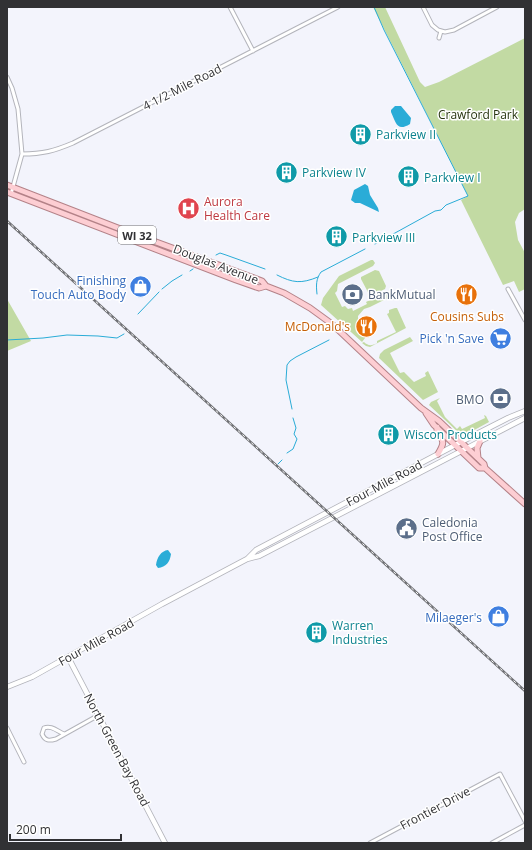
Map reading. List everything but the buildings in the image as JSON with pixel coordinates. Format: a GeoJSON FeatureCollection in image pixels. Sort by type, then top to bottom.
{"type":"FeatureCollection","features":[{"type":"Feature","properties":{"kind":"main road","name":"Douglas Avenue"},"geometry":{"type":"LineString","coordinates":[[7,185],[262,281],[266,286],[297,300],[321,315],[422,408],[439,421],[525,504]]}},
{"type":"Feature","properties":{"kind":"main road","name":"Douglas Avenue"},"geometry":{"type":"LineString","coordinates":[[9,193],[236,280],[259,288],[266,286]]}},
{"type":"Feature","properties":{"kind":"main road","name":"Douglas Avenue"},"geometry":{"type":"LineString","coordinates":[[422,408],[437,427],[479,468],[486,468]]}},
{"type":"Feature","properties":{"kind":"main road"},"geometry":{"type":"LineString","coordinates":[[437,427],[437,432],[443,442],[443,447],[438,454]]}},
{"type":"Feature","properties":{"kind":"main road"},"geometry":{"type":"LineString","coordinates":[[478,458],[477,448],[480,441]]}},
{"type":"Feature","properties":{"kind":"street"},"geometry":{"type":"LineString","coordinates":[[230,7],[253,51]]}},
{"type":"Feature","properties":{"kind":"street","name":"4 1/2 Mile Road"},"geometry":{"type":"LineString","coordinates":[[22,154],[40,154],[54,151],[73,143],[338,7]]}},
{"type":"Feature","properties":{"kind":"street"},"geometry":{"type":"LineString","coordinates":[[423,7],[432,25],[445,32],[454,30],[497,7]]}},
{"type":"Feature","properties":{"kind":"street"},"geometry":{"type":"LineString","coordinates":[[439,38],[441,31]]}},
{"type":"Feature","properties":{"kind":"street"},"geometry":{"type":"LineString","coordinates":[[7,77],[18,109],[22,154],[13,187],[9,193]]}},
{"type":"Feature","properties":{"kind":"street"},"geometry":{"type":"LineString","coordinates":[[508,289],[525,320]]}},
{"type":"Feature","properties":{"kind":"street","name":"Four Mile Road"},"geometry":{"type":"LineString","coordinates":[[247,559],[256,550],[461,442],[525,411]]}},
{"type":"Feature","properties":{"kind":"street","name":"Four Mile Road"},"geometry":{"type":"LineString","coordinates":[[7,687],[32,677],[162,604],[247,559],[259,556],[525,418]]}},
{"type":"Feature","properties":{"kind":"street","name":"North Green Bay Road"},"geometry":{"type":"LineString","coordinates":[[68,657],[165,843]]}},
{"type":"Feature","properties":{"kind":"street"},"geometry":{"type":"LineString","coordinates":[[64,734],[51,727],[47,727],[44,728],[42,734],[44,739],[50,741],[56,739],[99,715]]}},
{"type":"Feature","properties":{"kind":"street"},"geometry":{"type":"LineString","coordinates":[[7,728],[24,762]]}},
{"type":"Feature","properties":{"kind":"street","name":"Frontier Drive"},"geometry":{"type":"LineString","coordinates":[[370,843],[500,774],[525,821]]}},
{"type":"Feature","properties":{"kind":"street"},"geometry":{"type":"LineString","coordinates":[[492,843],[525,826]]}},
{"type":"Feature","properties":{"kind":"green space","name":"Crawford Park"},"geometry":{"type":"Polygon","coordinates":[[[373,7],[385,7],[420,82],[425,87],[439,82],[525,38],[525,209],[519,213],[515,222],[518,240],[525,253],[525,289],[519,292],[514,281],[503,285],[461,200],[468,196],[373,7]]]}},
{"type":"Feature","properties":{"kind":"green space"},"geometry":{"type":"Polygon","coordinates":[[[371,260],[375,263],[373,266],[338,284],[337,291],[335,293],[342,307],[345,306],[348,309],[352,308],[353,311],[367,304],[366,302],[386,292],[389,292],[391,295],[390,297],[364,309],[358,316],[358,321],[365,338],[362,342],[321,305],[323,298],[339,276],[371,260]]]}},
{"type":"Feature","properties":{"kind":"green space"},"geometry":{"type":"Polygon","coordinates":[[[375,270],[379,271],[386,286],[385,289],[370,296],[361,277],[375,270]]]}},
{"type":"Feature","properties":{"kind":"green space"},"geometry":{"type":"Polygon","coordinates":[[[7,299],[31,341],[7,351],[7,299]]]}},
{"type":"Feature","properties":{"kind":"green space"},"geometry":{"type":"Polygon","coordinates":[[[397,308],[406,328],[370,347],[362,343],[364,342],[369,345],[373,345],[377,343],[377,341],[396,332],[387,314],[389,313],[389,310],[397,308]]]}},
{"type":"Feature","properties":{"kind":"green space"},"geometry":{"type":"Polygon","coordinates":[[[410,337],[413,341],[390,353],[400,373],[404,372],[414,382],[426,376],[425,373],[428,371],[438,392],[423,400],[379,358],[380,354],[384,350],[410,337]]]}},
{"type":"Feature","properties":{"kind":"green space"},"geometry":{"type":"Polygon","coordinates":[[[440,398],[437,401],[445,417],[457,429],[460,426],[462,429],[485,418],[484,415],[489,422],[467,434],[460,434],[429,405],[431,402],[440,398]]]}},
{"type":"Feature","properties":{"kind":"water"},"geometry":{"type":"Polygon","coordinates":[[[395,106],[401,106],[411,118],[410,124],[400,127],[396,123],[391,112],[395,106]]]}},
{"type":"Feature","properties":{"kind":"water"},"geometry":{"type":"Polygon","coordinates":[[[365,184],[368,186],[370,195],[379,212],[351,200],[354,190],[365,184]]]}},
{"type":"Feature","properties":{"kind":"water"},"geometry":{"type":"Polygon","coordinates":[[[168,550],[171,554],[169,562],[163,567],[158,568],[156,565],[158,557],[161,553],[168,550]]]}},
{"type":"Feature","properties":{"kind":"waterway"},"geometry":{"type":"LineString","coordinates":[[374,7],[384,30],[468,196],[446,205],[441,210],[435,211],[375,244]]}},
{"type":"Feature","properties":{"kind":"waterway"},"geometry":{"type":"LineString","coordinates":[[317,294],[317,282],[321,272],[365,249]]}},
{"type":"Feature","properties":{"kind":"waterway"},"geometry":{"type":"LineString","coordinates":[[216,255],[220,253],[265,269]]}},
{"type":"Feature","properties":{"kind":"waterway"},"geometry":{"type":"LineString","coordinates":[[162,289],[182,275]]}},
{"type":"Feature","properties":{"kind":"waterway"},"geometry":{"type":"LineString","coordinates":[[277,275],[297,282],[307,281],[318,277]]}},
{"type":"Feature","properties":{"kind":"waterway"},"geometry":{"type":"LineString","coordinates":[[138,314],[159,292]]}},
{"type":"Feature","properties":{"kind":"waterway"},"geometry":{"type":"LineString","coordinates":[[7,340],[67,335],[117,338],[124,334]]}},
{"type":"Feature","properties":{"kind":"waterway"},"geometry":{"type":"LineString","coordinates":[[292,409],[286,380],[287,365],[296,357],[329,340]]}},
{"type":"Feature","properties":{"kind":"waterway"},"geometry":{"type":"LineString","coordinates":[[287,453],[293,449],[297,439],[294,434],[296,428],[293,418]]}},
{"type":"Feature","properties":{"kind":"waterway"},"geometry":{"type":"LineString","coordinates":[[278,464],[282,460]]}},
{"type":"Feature","properties":{"kind":"railway"},"geometry":{"type":"LineString","coordinates":[[7,221],[525,691]]}},
{"type":"Feature","properties":{"kind":"place","name":"Parkview II"},"geometry":{"type":"Point","coordinates":[361,134]}},
{"type":"Feature","properties":{"kind":"place","name":"Parkview IV"},"geometry":{"type":"Point","coordinates":[286,172]}},
{"type":"Feature","properties":{"kind":"place","name":"Parkview I"},"geometry":{"type":"Point","coordinates":[408,177]}},
{"type":"Feature","properties":{"kind":"place","name":"Aurora Health Care"},"geometry":{"type":"Point","coordinates":[189,208]}},
{"type":"Feature","properties":{"kind":"place","name":"Parkview III"},"geometry":{"type":"Point","coordinates":[337,237]}},
{"type":"Feature","properties":{"kind":"place","name":"Finishing Touch Auto Body"},"geometry":{"type":"Point","coordinates":[141,287]}},
{"type":"Feature","properties":{"kind":"place","name":"BankMutual"},"geometry":{"type":"Point","coordinates":[353,294]}},
{"type":"Feature","properties":{"kind":"place","name":"Cousins Subs"},"geometry":{"type":"Point","coordinates":[467,295]}},
{"type":"Feature","properties":{"kind":"place","name":"McDonald's"},"geometry":{"type":"Point","coordinates":[366,326]}},
{"type":"Feature","properties":{"kind":"place","name":"Pick 'n Save"},"geometry":{"type":"Point","coordinates":[500,338]}},
{"type":"Feature","properties":{"kind":"place","name":"BMO"},"geometry":{"type":"Point","coordinates":[500,399]}},
{"type":"Feature","properties":{"kind":"place","name":"Wiscon Products"},"geometry":{"type":"Point","coordinates":[388,434]}},
{"type":"Feature","properties":{"kind":"place","name":"Caledonia Post Office"},"geometry":{"type":"Point","coordinates":[407,529]}},
{"type":"Feature","properties":{"kind":"place","name":"Milaeger's"},"geometry":{"type":"Point","coordinates":[498,617]}},
{"type":"Feature","properties":{"kind":"place","name":"Warren Industries"},"geometry":{"type":"Point","coordinates":[316,632]}}]}
